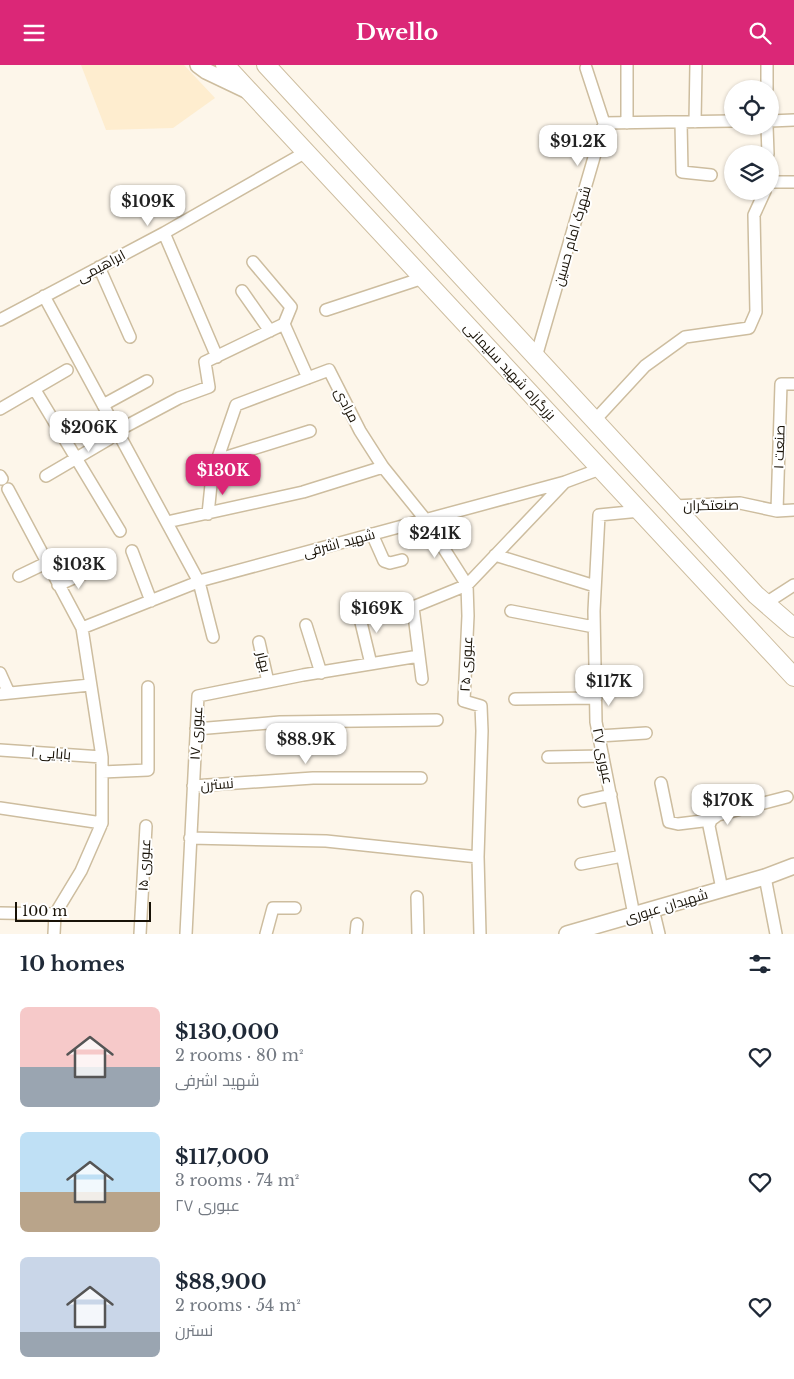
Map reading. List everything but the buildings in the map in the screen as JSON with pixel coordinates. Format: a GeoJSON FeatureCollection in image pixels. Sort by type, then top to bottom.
{"type":"FeatureCollection","features":[{"type":"Feature","properties":{"kind":"highway","name":"بزرگراه شهید سلیمانی"},"geometry":{"type":"LineString","coordinates":[[225,65],[794,677]]}},
{"type":"Feature","properties":{"kind":"highway","name":"بزرگراه شهید سلیمانی"},"geometry":{"type":"LineString","coordinates":[[266,65],[761,599],[794,627]]}},
{"type":"Feature","properties":{"kind":"main road"},"geometry":{"type":"LineString","coordinates":[[198,65],[206,71],[251,93]]}},
{"type":"Feature","properties":{"kind":"main road","name":"شهیدان عبوری"},"geometry":{"type":"LineString","coordinates":[[567,934],[609,929],[634,915],[794,867]]}},
{"type":"Feature","properties":{"kind":"main road","name":"شهیدان عبوری"},"geometry":{"type":"LineString","coordinates":[[765,877],[780,877],[794,874]]}},
{"type":"Feature","properties":{"kind":"street"},"geometry":{"type":"LineString","coordinates":[[626,65],[627,123]]}},
{"type":"Feature","properties":{"kind":"street"},"geometry":{"type":"LineString","coordinates":[[695,122],[696,65]]}},
{"type":"Feature","properties":{"kind":"street"},"geometry":{"type":"LineString","coordinates":[[767,65],[767,80]]}},
{"type":"Feature","properties":{"kind":"street"},"geometry":{"type":"LineString","coordinates":[[586,68],[604,123],[724,121]]}},
{"type":"Feature","properties":{"kind":"street"},"geometry":{"type":"LineString","coordinates":[[779,121],[794,120]]}},
{"type":"Feature","properties":{"kind":"street"},"geometry":{"type":"LineString","coordinates":[[681,122],[682,172],[712,175]]}},
{"type":"Feature","properties":{"kind":"street","name":"شهرک امام حسین"},"geometry":{"type":"LineString","coordinates":[[536,357],[604,123]]}},
{"type":"Feature","properties":{"kind":"street","name":"ابراهیمی"},"geometry":{"type":"LineString","coordinates":[[0,320],[164,233],[306,152]]}},
{"type":"Feature","properties":{"kind":"street"},"geometry":{"type":"LineString","coordinates":[[779,183],[794,182]]}},
{"type":"Feature","properties":{"kind":"street"},"geometry":{"type":"LineString","coordinates":[[595,420],[644,366],[685,337],[749,328],[756,312],[754,215],[761,200]]}},
{"type":"Feature","properties":{"kind":"street"},"geometry":{"type":"LineString","coordinates":[[164,233],[216,357]]}},
{"type":"Feature","properties":{"kind":"street"},"geometry":{"type":"LineString","coordinates":[[46,477],[113,435],[179,398],[209,387],[205,363],[284,324],[291,307],[253,262]]}},
{"type":"Feature","properties":{"kind":"street"},"geometry":{"type":"LineString","coordinates":[[99,267],[130,337]]}},
{"type":"Feature","properties":{"kind":"street"},"geometry":{"type":"LineString","coordinates":[[326,310],[423,278]]}},
{"type":"Feature","properties":{"kind":"street"},"geometry":{"type":"LineString","coordinates":[[242,291],[270,331]]}},
{"type":"Feature","properties":{"kind":"street"},"geometry":{"type":"LineString","coordinates":[[44,296],[103,405],[113,435],[167,522],[200,582],[213,637]]}},
{"type":"Feature","properties":{"kind":"street"},"geometry":{"type":"LineString","coordinates":[[284,324],[308,378]]}},
{"type":"Feature","properties":{"kind":"street","name":"مرادی"},"geometry":{"type":"LineString","coordinates":[[217,459],[236,405],[329,370],[360,431],[384,467],[425,519],[467,585]]}},
{"type":"Feature","properties":{"kind":"street"},"geometry":{"type":"LineString","coordinates":[[0,409],[67,371]]}},
{"type":"Feature","properties":{"kind":"street"},"geometry":{"type":"LineString","coordinates":[[103,405],[147,381]]}},
{"type":"Feature","properties":{"kind":"street","name":"صنعت ۱"},"geometry":{"type":"LineString","coordinates":[[777,511],[781,384],[794,384]]}},
{"type":"Feature","properties":{"kind":"street"},"geometry":{"type":"LineString","coordinates":[[34,389],[120,531]]}},
{"type":"Feature","properties":{"kind":"street"},"geometry":{"type":"LineString","coordinates":[[208,514],[212,475],[217,459],[310,431]]}},
{"type":"Feature","properties":{"kind":"street"},"geometry":{"type":"LineString","coordinates":[[167,522],[303,492],[384,467]]}},
{"type":"Feature","properties":{"kind":"street","name":"شهید اشرفی"},"geometry":{"type":"LineString","coordinates":[[82,628],[200,582],[565,482],[600,469]]}},
{"type":"Feature","properties":{"kind":"street"},"geometry":{"type":"LineString","coordinates":[[3,481],[82,628],[102,757],[102,823],[82,871],[55,914],[54,934]]}},
{"type":"Feature","properties":{"kind":"street"},"geometry":{"type":"LineString","coordinates":[[422,679],[413,607],[467,585],[565,482]]}},
{"type":"Feature","properties":{"kind":"street","name":"صنعتگران"},"geometry":{"type":"LineString","coordinates":[[674,505],[740,503],[777,511],[794,510]]}},
{"type":"Feature","properties":{"kind":"street","name":"عبوری ۲۷"},"geometry":{"type":"LineString","coordinates":[[634,915],[596,721],[594,627],[600,515],[640,511]]}},
{"type":"Feature","properties":{"kind":"street"},"geometry":{"type":"LineString","coordinates":[[372,534],[384,561],[390,563],[402,560]]}},
{"type":"Feature","properties":{"kind":"street"},"geometry":{"type":"LineString","coordinates":[[132,551],[151,601]]}},
{"type":"Feature","properties":{"kind":"street"},"geometry":{"type":"LineString","coordinates":[[495,555],[596,586]]}},
{"type":"Feature","properties":{"kind":"street"},"geometry":{"type":"LineString","coordinates":[[20,575],[46,563]]}},
{"type":"Feature","properties":{"kind":"street"},"geometry":{"type":"LineString","coordinates":[[58,585],[89,571]]}},
{"type":"Feature","properties":{"kind":"street","name":"عبوری ۲۵"},"geometry":{"type":"LineString","coordinates":[[467,585],[468,616],[464,701],[481,706],[482,731],[478,857],[480,934]]}},
{"type":"Feature","properties":{"kind":"street"},"geometry":{"type":"LineString","coordinates":[[761,599],[794,585]]}},
{"type":"Feature","properties":{"kind":"street"},"geometry":{"type":"LineString","coordinates":[[358,610],[371,664]]}},
{"type":"Feature","properties":{"kind":"street"},"geometry":{"type":"LineString","coordinates":[[511,611],[594,627]]}},
{"type":"Feature","properties":{"kind":"street"},"geometry":{"type":"LineString","coordinates":[[306,625],[321,673]]}},
{"type":"Feature","properties":{"kind":"street","name":"بهار"},"geometry":{"type":"LineString","coordinates":[[259,642],[268,682]]}},
{"type":"Feature","properties":{"kind":"street","name":"عبوری ۱۷"},"geometry":{"type":"LineString","coordinates":[[186,934],[198,696],[268,682],[419,657]]}},
{"type":"Feature","properties":{"kind":"street"},"geometry":{"type":"LineString","coordinates":[[0,673],[5,693],[90,685]]}},
{"type":"Feature","properties":{"kind":"street"},"geometry":{"type":"LineString","coordinates":[[102,772],[148,770],[148,687]]}},
{"type":"Feature","properties":{"kind":"street"},"geometry":{"type":"LineString","coordinates":[[515,699],[596,698]]}},
{"type":"Feature","properties":{"kind":"street"},"geometry":{"type":"LineString","coordinates":[[196,729],[280,722],[438,720]]}},
{"type":"Feature","properties":{"kind":"street"},"geometry":{"type":"LineString","coordinates":[[599,736],[646,733]]}},
{"type":"Feature","properties":{"kind":"street","name":"بابایی ۱"},"geometry":{"type":"LineString","coordinates":[[0,750],[102,757]]}},
{"type":"Feature","properties":{"kind":"street"},"geometry":{"type":"LineString","coordinates":[[548,757],[603,756]]}},
{"type":"Feature","properties":{"kind":"street","name":"نسترن"},"geometry":{"type":"LineString","coordinates":[[193,786],[313,778],[421,778]]}},
{"type":"Feature","properties":{"kind":"street"},"geometry":{"type":"LineString","coordinates":[[661,783],[669,822],[678,824],[711,820],[718,815],[787,797]]}},
{"type":"Feature","properties":{"kind":"street"},"geometry":{"type":"LineString","coordinates":[[584,801],[611,795]]}},
{"type":"Feature","properties":{"kind":"street"},"geometry":{"type":"LineString","coordinates":[[0,808],[102,823]]}},
{"type":"Feature","properties":{"kind":"street"},"geometry":{"type":"LineString","coordinates":[[711,820],[709,826],[722,889]]}},
{"type":"Feature","properties":{"kind":"street","name":"عبوری ۱۵"},"geometry":{"type":"LineString","coordinates":[[140,934],[146,826]]}},
{"type":"Feature","properties":{"kind":"street"},"geometry":{"type":"LineString","coordinates":[[190,838],[326,841],[478,857]]}},
{"type":"Feature","properties":{"kind":"street"},"geometry":{"type":"LineString","coordinates":[[581,864],[622,856]]}},
{"type":"Feature","properties":{"kind":"street"},"geometry":{"type":"LineString","coordinates":[[765,877],[776,934]]}},
{"type":"Feature","properties":{"kind":"street"},"geometry":{"type":"LineString","coordinates":[[417,897],[418,934]]}},
{"type":"Feature","properties":{"kind":"street"},"geometry":{"type":"LineString","coordinates":[[266,934],[273,908],[295,908]]}},
{"type":"Feature","properties":{"kind":"street"},"geometry":{"type":"LineString","coordinates":[[653,909],[659,934]]}},
{"type":"Feature","properties":{"kind":"street"},"geometry":{"type":"LineString","coordinates":[[0,913],[55,914]]}},
{"type":"Feature","properties":{"kind":"shaded area"},"geometry":{"type":"Polygon","coordinates":[[[81,65],[184,65],[215,98],[173,128],[106,130],[81,65]]]}}]}
